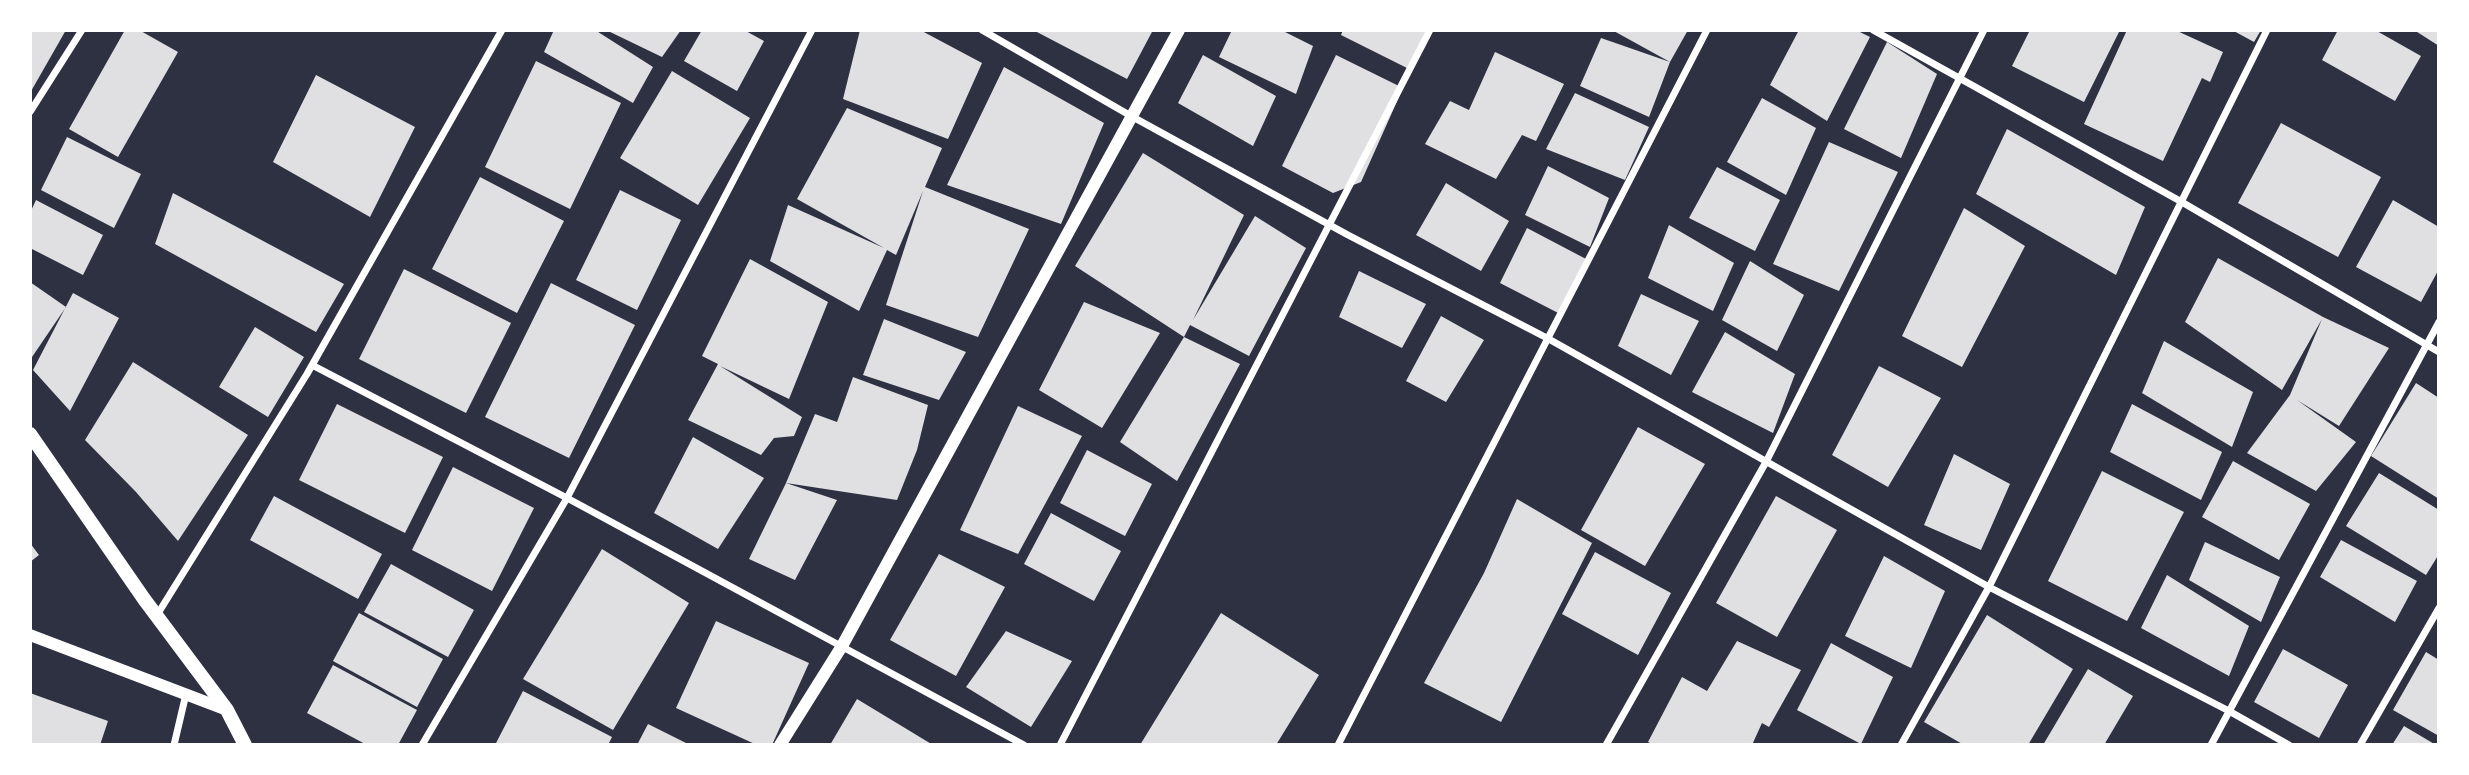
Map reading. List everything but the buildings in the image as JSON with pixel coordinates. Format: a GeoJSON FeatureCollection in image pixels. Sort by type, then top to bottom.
{"type":"FeatureCollection","features":[{"type":"Feature","properties":{"kind":"main road"},"geometry":{"type":"LineString","coordinates":[[30,434],[156,616],[227,710],[245,745]]}},
{"type":"Feature","properties":{"kind":"street"},"geometry":{"type":"LineString","coordinates":[[30,112],[82,30]]}},
{"type":"Feature","properties":{"kind":"street"},"geometry":{"type":"LineString","coordinates":[[156,616],[312,365],[502,30]]}},
{"type":"Feature","properties":{"kind":"street"},"geometry":{"type":"LineString","coordinates":[[422,745],[567,498],[812,30]]}},
{"type":"Feature","properties":{"kind":"street"},"geometry":{"type":"LineString","coordinates":[[982,30],[1131,116],[1329,224],[1547,338],[1989,587],[2229,711],[2289,745]]}},
{"type":"Feature","properties":{"kind":"street"},"geometry":{"type":"LineString","coordinates":[[780,745],[842,646],[1179,30]]}},
{"type":"Feature","properties":{"kind":"street"},"geometry":{"type":"LineString","coordinates":[[1060,745],[1430,30]]}},
{"type":"Feature","properties":{"kind":"street"},"geometry":{"type":"LineString","coordinates":[[1338,745],[1707,30]]}},
{"type":"Feature","properties":{"kind":"street"},"geometry":{"type":"LineString","coordinates":[[1873,30],[2180,201],[2439,352]]}},
{"type":"Feature","properties":{"kind":"street"},"geometry":{"type":"LineString","coordinates":[[1606,745],[1766,462],[1984,30]]}},
{"type":"Feature","properties":{"kind":"street"},"geometry":{"type":"LineString","coordinates":[[1901,745],[1989,587],[2267,30]]}},
{"type":"Feature","properties":{"kind":"street"},"geometry":{"type":"LineString","coordinates":[[2211,745],[2439,322]]}},
{"type":"Feature","properties":{"kind":"street"},"geometry":{"type":"LineString","coordinates":[[312,365],[567,498],[1024,745]]}},
{"type":"Feature","properties":{"kind":"street"},"geometry":{"type":"LineString","coordinates":[[2360,745],[2439,608]]}},
{"type":"Feature","properties":{"kind":"street"},"geometry":{"type":"LineString","coordinates":[[30,635],[227,710]]}},
{"type":"Feature","properties":{"kind":"street"},"geometry":{"type":"LineString","coordinates":[[174,745],[186,694]]}}]}
